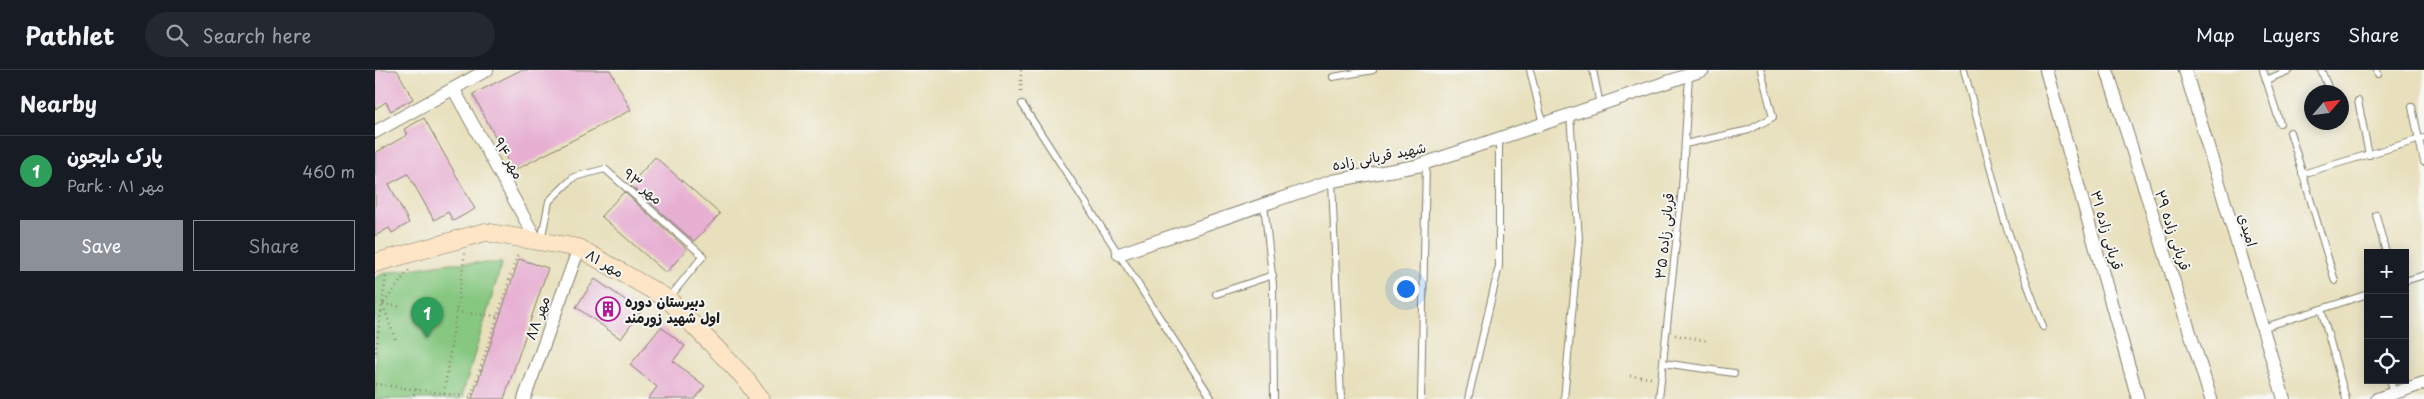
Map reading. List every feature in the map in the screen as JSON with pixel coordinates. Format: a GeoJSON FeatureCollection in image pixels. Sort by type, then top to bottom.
{"type":"FeatureCollection","features":[{"type":"Feature","properties":{"kind":"street"},"geometry":{"type":"LineString","coordinates":[[375,132],[454,90],[487,70]]}},
{"type":"Feature","properties":{"kind":"street","name":"شهید قربانی زاده"},"geometry":{"type":"LineString","coordinates":[[1119,254],[1332,181],[1427,163],[1600,105],[1689,72],[1703,70]]}},
{"type":"Feature","properties":{"kind":"street","name":"قربانی زاده ۳۱"},"geometry":{"type":"LineString","coordinates":[[2046,70],[2138,399]]}},
{"type":"Feature","properties":{"kind":"street","name":"قربانی زاده ۲۹"},"geometry":{"type":"LineString","coordinates":[[2107,70],[2211,399]]}},
{"type":"Feature","properties":{"kind":"street","name":"امیدی"},"geometry":{"type":"LineString","coordinates":[[2185,70],[2284,399]]}},
{"type":"Feature","properties":{"kind":"street","name":"مهر ۹۴"},"geometry":{"type":"LineString","coordinates":[[454,90],[539,241]]}},
{"type":"Feature","properties":{"kind":"street","name":"مهر ۸۱"},"geometry":{"type":"LineString","coordinates":[[381,265],[420,249],[485,232],[579,248],[668,299],[743,376],[760,399]]}},
{"type":"Feature","properties":{"kind":"street","name":"مهر ۸۸"},"geometry":{"type":"LineString","coordinates":[[524,399],[579,248]]}},
{"type":"Feature","properties":{"kind":"street"},"geometry":{"type":"LineString","coordinates":[[2377,399],[2395,396],[2424,383]]}},
{"type":"Feature","properties":{"kind":"lane"},"geometry":{"type":"LineString","coordinates":[[1333,77],[1373,70]]}},
{"type":"Feature","properties":{"kind":"lane"},"geometry":{"type":"LineString","coordinates":[[1530,70],[1543,124]]}},
{"type":"Feature","properties":{"kind":"lane"},"geometry":{"type":"LineString","coordinates":[[1593,70],[1600,105]]}},
{"type":"Feature","properties":{"kind":"lane"},"geometry":{"type":"LineString","coordinates":[[1685,144],[1749,130],[1773,117],[1761,70]]}},
{"type":"Feature","properties":{"kind":"lane"},"geometry":{"type":"LineString","coordinates":[[1964,70],[2005,223],[2043,326]]}},
{"type":"Feature","properties":{"kind":"lane"},"geometry":{"type":"LineString","coordinates":[[2263,70],[2279,124]]}},
{"type":"Feature","properties":{"kind":"lane"},"geometry":{"type":"LineString","coordinates":[[2266,80],[2290,70]]}},
{"type":"Feature","properties":{"kind":"lane"},"geometry":{"type":"LineString","coordinates":[[2321,70],[2327,85]]}},
{"type":"Feature","properties":{"kind":"lane","name":"قربانی زاده ۳۵"},"geometry":{"type":"LineString","coordinates":[[1659,399],[1682,188],[1689,72]]}},
{"type":"Feature","properties":{"kind":"lane"},"geometry":{"type":"LineString","coordinates":[[2358,102],[2369,155]]}},
{"type":"Feature","properties":{"kind":"lane"},"geometry":{"type":"LineString","coordinates":[[1022,104],[1212,399]]}},
{"type":"Feature","properties":{"kind":"lane"},"geometry":{"type":"LineString","coordinates":[[2412,107],[2422,139],[2424,162]]}},
{"type":"Feature","properties":{"kind":"lane"},"geometry":{"type":"LineString","coordinates":[[1564,399],[1579,239],[1570,115]]}},
{"type":"Feature","properties":{"kind":"lane"},"geometry":{"type":"LineString","coordinates":[[2290,132],[2335,281]]}},
{"type":"Feature","properties":{"kind":"lane"},"geometry":{"type":"LineString","coordinates":[[1468,399],[1499,266],[1499,139]]}},
{"type":"Feature","properties":{"kind":"lane"},"geometry":{"type":"LineString","coordinates":[[2302,174],[2422,139]]}},
{"type":"Feature","properties":{"kind":"lane"},"geometry":{"type":"LineString","coordinates":[[1421,399],[1427,163]]}},
{"type":"Feature","properties":{"kind":"lane","name":"مهر ۹۳"},"geometry":{"type":"LineString","coordinates":[[539,241],[549,201],[574,177],[605,169],[703,256],[668,299]]}},
{"type":"Feature","properties":{"kind":"lane"},"geometry":{"type":"LineString","coordinates":[[1332,181],[1341,399]]}},
{"type":"Feature","properties":{"kind":"lane"},"geometry":{"type":"LineString","coordinates":[[1264,204],[1273,275],[1274,399]]}},
{"type":"Feature","properties":{"kind":"lane"},"geometry":{"type":"LineString","coordinates":[[2376,215],[2385,249]]}},
{"type":"Feature","properties":{"kind":"lane"},"geometry":{"type":"LineString","coordinates":[[1216,294],[1273,275]]}},
{"type":"Feature","properties":{"kind":"lane"},"geometry":{"type":"LineString","coordinates":[[2409,280],[2424,275]]}},
{"type":"Feature","properties":{"kind":"lane"},"geometry":{"type":"LineString","coordinates":[[2262,328],[2364,297]]}},
{"type":"Feature","properties":{"kind":"lane"},"geometry":{"type":"LineString","coordinates":[[2321,309],[2346,399]]}},
{"type":"Feature","properties":{"kind":"lane"},"geometry":{"type":"LineString","coordinates":[[1663,363],[1734,373]]}},
{"type":"Feature","properties":{"kind":"lane"},"geometry":{"type":"LineString","coordinates":[[2391,384],[2395,396]]}},
{"type":"Feature","properties":{"kind":"path"},"geometry":{"type":"LineString","coordinates":[[1021,70],[1022,104]]}},
{"type":"Feature","properties":{"kind":"path"},"geometry":{"type":"LineString","coordinates":[[444,393],[466,246]]}},
{"type":"Feature","properties":{"kind":"path"},"geometry":{"type":"LineString","coordinates":[[375,384],[470,398],[520,247]]}},
{"type":"Feature","properties":{"kind":"path"},"geometry":{"type":"LineString","coordinates":[[383,304],[419,257],[420,249]]}},
{"type":"Feature","properties":{"kind":"path"},"geometry":{"type":"LineString","coordinates":[[375,357],[383,304],[381,265]]}},
{"type":"Feature","properties":{"kind":"path"},"geometry":{"type":"LineString","coordinates":[[383,304],[401,307]]}},
{"type":"Feature","properties":{"kind":"path"},"geometry":{"type":"LineString","coordinates":[[383,304],[396,341]]}},
{"type":"Feature","properties":{"kind":"path"},"geometry":{"type":"LineString","coordinates":[[456,312],[497,316]]}},
{"type":"Feature","properties":{"kind":"path"},"geometry":{"type":"LineString","coordinates":[[1666,334],[1708,341]]}},
{"type":"Feature","properties":{"kind":"path"},"geometry":{"type":"LineString","coordinates":[[1630,376],[1661,379]]}},
{"type":"Feature","properties":{"kind":"path"},"geometry":{"type":"LineString","coordinates":[[412,399],[416,390]]}},
{"type":"Feature","properties":{"kind":"green space"},"geometry":{"type":"Polygon","coordinates":[[[450,263],[502,263],[461,399],[375,399],[375,278],[385,273],[450,263]]]}},
{"type":"Feature","properties":{"kind":"building"},"geometry":{"type":"Polygon","coordinates":[[[375,70],[397,70],[413,99],[391,111],[386,102],[375,109],[375,70]]]}},
{"type":"Feature","properties":{"kind":"building"},"geometry":{"type":"Polygon","coordinates":[[[521,70],[610,70],[631,110],[513,171],[473,94],[521,70]]]}},
{"type":"Feature","properties":{"kind":"building"},"geometry":{"type":"Polygon","coordinates":[[[424,118],[475,209],[453,221],[448,212],[434,220],[408,174],[389,184],[409,223],[392,233],[389,228],[375,236],[375,153],[407,135],[404,129],[424,118]]]}},
{"type":"Feature","properties":{"kind":"building"},"geometry":{"type":"Polygon","coordinates":[[[655,157],[720,214],[694,241],[630,185],[655,157]]]}},
{"type":"Feature","properties":{"kind":"building"},"geometry":{"type":"Polygon","coordinates":[[[624,192],[687,249],[666,273],[601,216],[624,192]]]}},
{"type":"Feature","properties":{"kind":"building"},"geometry":{"type":"Polygon","coordinates":[[[519,259],[548,268],[504,399],[472,399],[519,259]]]}},
{"type":"Feature","properties":{"kind":"building","name":"دبیرستان دوره اول شهید زورمند"},"geometry":{"type":"Polygon","coordinates":[[[595,279],[641,311],[621,339],[576,307],[595,279]]]}},
{"type":"Feature","properties":{"kind":"building"},"geometry":{"type":"Polygon","coordinates":[[[661,327],[685,346],[673,361],[705,386],[695,399],[648,399],[657,387],[630,365],[661,327]]]}},
{"type":"Feature","properties":{"kind":"place","name":"دبیرستان دوره اول شهید زورمند"},"geometry":{"type":"Point","coordinates":[608,309]}},
{"type":"Feature","properties":{"kind":"place","name":"پارک دایجون"},"geometry":{"type":"Point","coordinates":[427,338]}}]}
